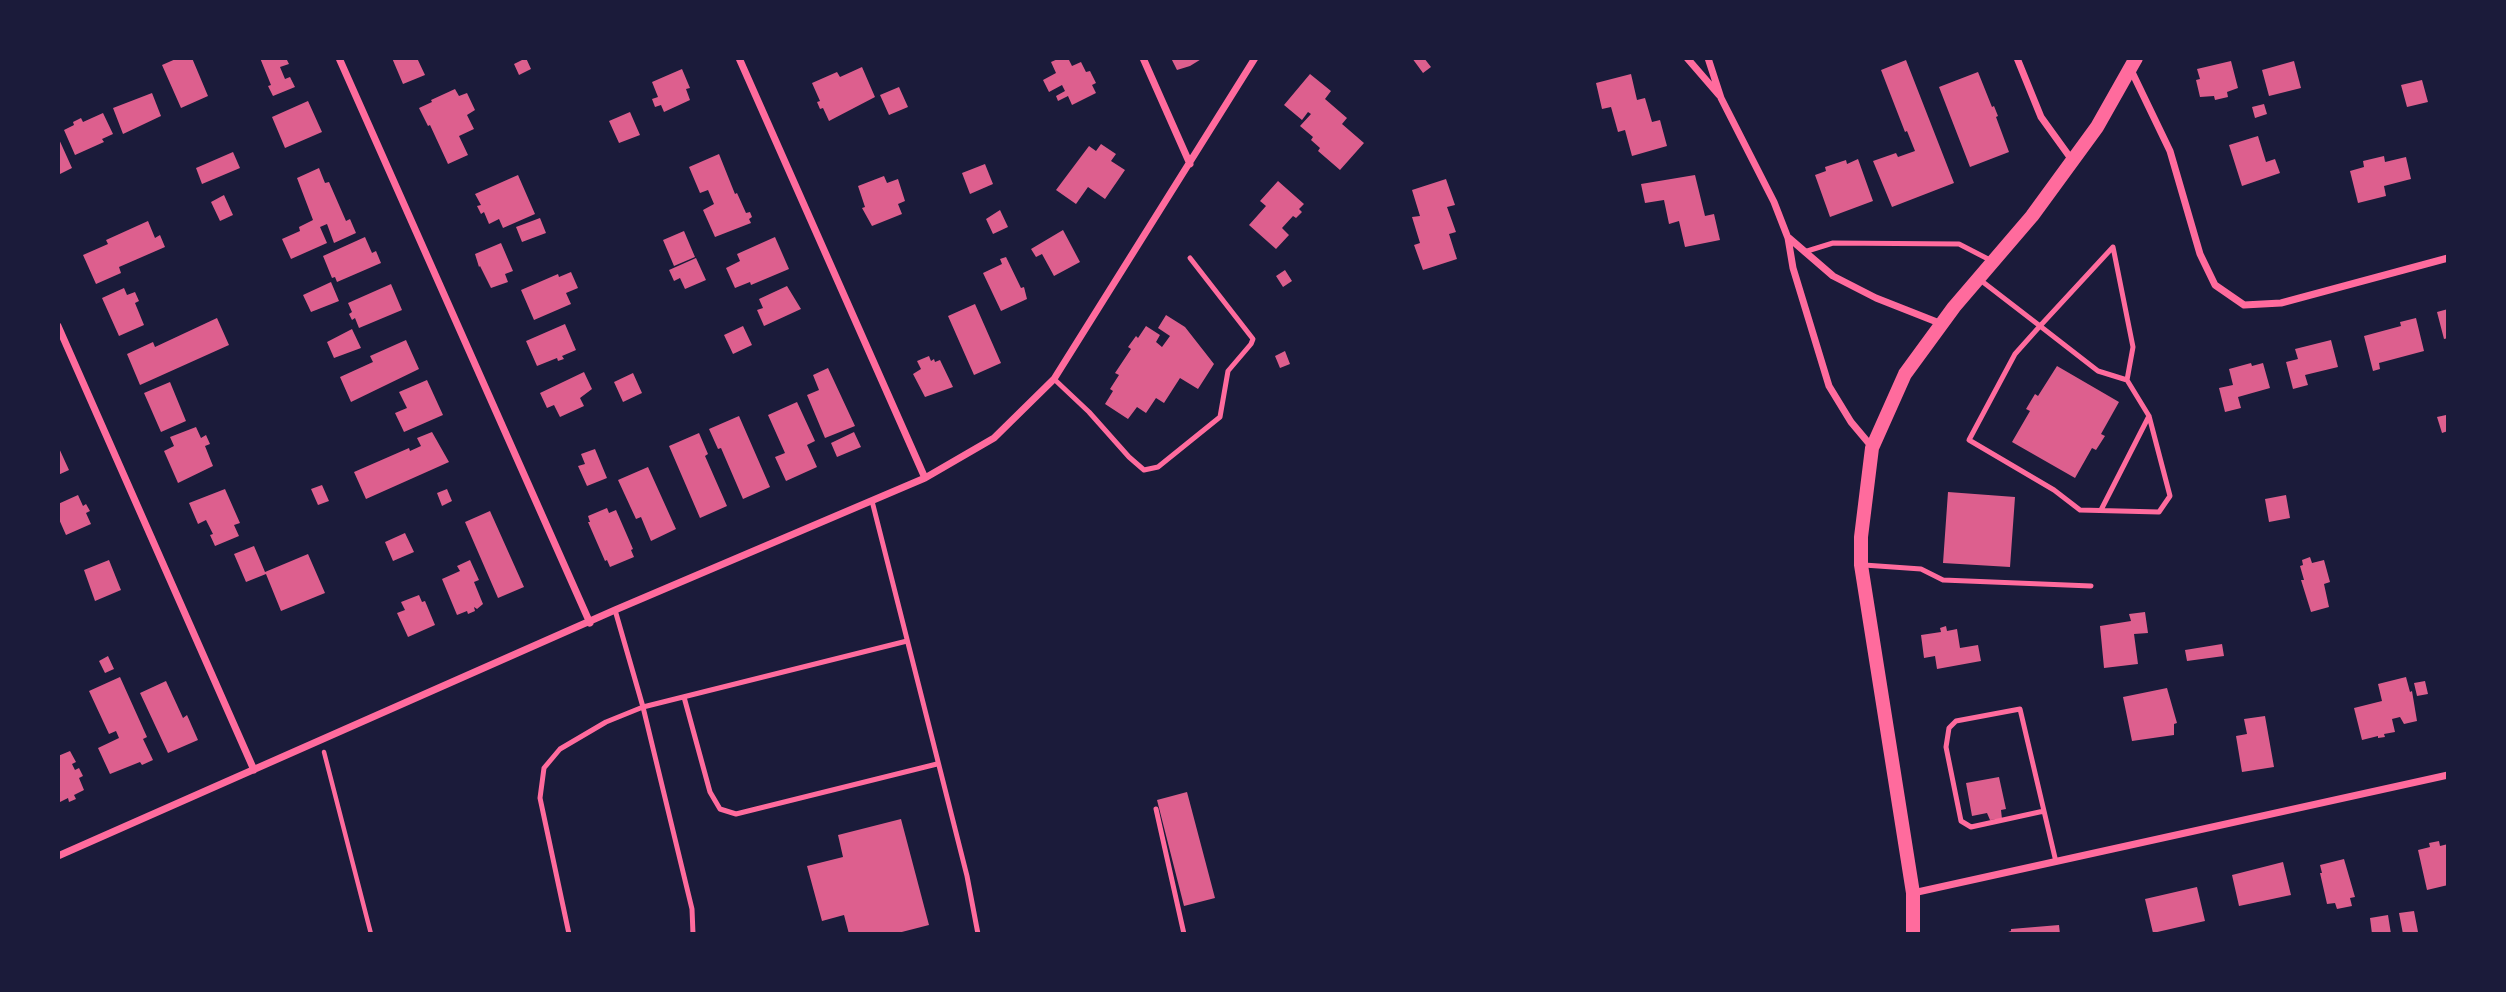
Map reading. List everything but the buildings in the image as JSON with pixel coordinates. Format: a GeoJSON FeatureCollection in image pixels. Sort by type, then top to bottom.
{"type":"FeatureCollection","features":[{"type":"Feature","properties":{"kind":"main road"},"geometry":{"type":"LineString","coordinates":[[1913,934],[1913,893],[1861,565],[1861,537],[1872,448],[1905,373],[2032,216],[2097,127],[2133,64]]}},
{"type":"Feature","properties":{"kind":"street"},"geometry":{"type":"LineString","coordinates":[[339,58],[590,623]]}},
{"type":"Feature","properties":{"kind":"street"},"geometry":{"type":"LineString","coordinates":[[739,58],[925,478]]}},
{"type":"Feature","properties":{"kind":"street"},"geometry":{"type":"LineString","coordinates":[[1143,58],[1190,164]]}},
{"type":"Feature","properties":{"kind":"street"},"geometry":{"type":"LineString","coordinates":[[58,856],[615,610],[925,478],[994,438],[1054,379],[1255,58]]}},
{"type":"Feature","properties":{"kind":"street"},"geometry":{"type":"LineString","coordinates":[[1687,58],[1721,98]]}},
{"type":"Feature","properties":{"kind":"street"},"geometry":{"type":"LineString","coordinates":[[1708,58],[1721,98],[1774,201],[1788,238],[1793,268],[1829,386],[1851,422],[1872,448]]}},
{"type":"Feature","properties":{"kind":"street"},"geometry":{"type":"LineString","coordinates":[[2017,58],[2041,117],[2072,160]]}},
{"type":"Feature","properties":{"kind":"street"},"geometry":{"type":"LineString","coordinates":[[2133,64],[2170,151],[2200,254],[2215,285],[2244,305],[2281,303],[2448,258]]}},
{"type":"Feature","properties":{"kind":"street"},"geometry":{"type":"LineString","coordinates":[[1788,238],[1833,276],[1876,298],[1942,324]]}},
{"type":"Feature","properties":{"kind":"street"},"geometry":{"type":"LineString","coordinates":[[58,326],[254,770]]}},
{"type":"Feature","properties":{"kind":"street"},"geometry":{"type":"LineString","coordinates":[[1913,893],[2448,775]]}},
{"type":"Feature","properties":{"kind":"lane"},"geometry":{"type":"LineString","coordinates":[[1804,252],[1833,243],[1959,244],[1993,261]]}},
{"type":"Feature","properties":{"kind":"lane"},"geometry":{"type":"LineString","coordinates":[[1979,279],[2040,326],[2098,371],[2126,380],[2149,416],[2170,496],[2159,512],[2080,510],[2054,491],[1969,440],[2015,354],[2040,326],[2113,247],[2133,346],[2126,380]]}},
{"type":"Feature","properties":{"kind":"lane"},"geometry":{"type":"LineString","coordinates":[[1054,379],[1144,470],[1158,467],[1220,417],[1228,371],[1253,339],[1190,258]]}},
{"type":"Feature","properties":{"kind":"lane"},"geometry":{"type":"LineString","coordinates":[[2101,510],[2149,416]]}},
{"type":"Feature","properties":{"kind":"lane"},"geometry":{"type":"LineString","coordinates":[[872,501],[967,876],[978,934]]}},
{"type":"Feature","properties":{"kind":"lane"},"geometry":{"type":"LineString","coordinates":[[1861,565],[1921,569],[1943,580],[2091,586]]}},
{"type":"Feature","properties":{"kind":"lane"},"geometry":{"type":"LineString","coordinates":[[615,610],[643,707],[692,909],[693,934]]}},
{"type":"Feature","properties":{"kind":"lane"},"geometry":{"type":"LineString","coordinates":[[569,934],[540,798],[544,768],[560,749],[606,722],[643,707],[907,641]]}},
{"type":"Feature","properties":{"kind":"lane"},"geometry":{"type":"LineString","coordinates":[[684,697],[710,792],[720,809],[736,814],[937,764]]}},
{"type":"Feature","properties":{"kind":"lane"},"geometry":{"type":"LineString","coordinates":[[2045,811],[1971,827],[1961,821],[1946,747],[1949,728],[1956,721],[2020,709],[2045,811],[2056,862]]}},
{"type":"Feature","properties":{"kind":"lane"},"geometry":{"type":"LineString","coordinates":[[1156,809],[1184,934]]}},
{"type":"Feature","properties":{"kind":"path"},"geometry":{"type":"LineString","coordinates":[[321,740],[371,934]]}}]}
